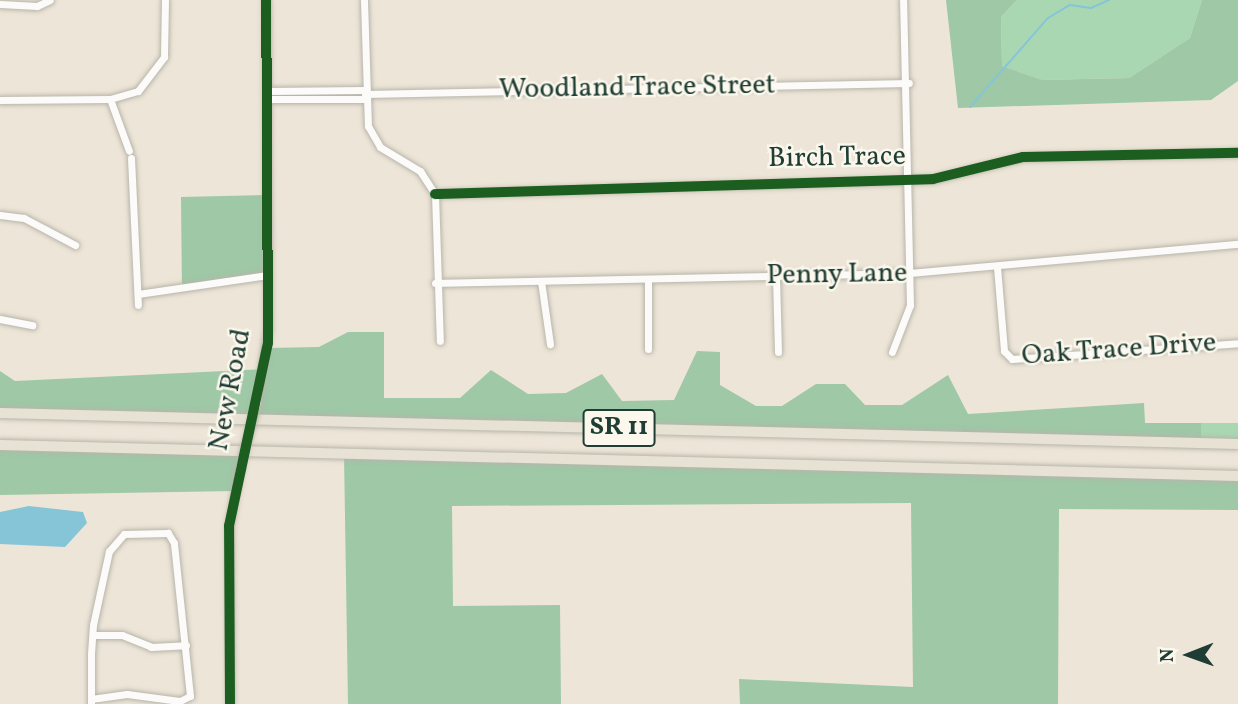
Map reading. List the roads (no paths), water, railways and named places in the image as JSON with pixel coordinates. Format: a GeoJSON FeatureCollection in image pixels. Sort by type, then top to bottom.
{"type":"FeatureCollection","features":[{"type":"Feature","properties":{"kind":"highway","name":"SR 11"},"geometry":{"type":"LineString","coordinates":[[0,413],[1238,444]]}},
{"type":"Feature","properties":{"kind":"highway","name":"SR 11"},"geometry":{"type":"LineString","coordinates":[[0,445],[1238,477]]}},
{"type":"Feature","properties":{"kind":"street"},"geometry":{"type":"LineString","coordinates":[[0,4],[37,6],[50,0]]}},
{"type":"Feature","properties":{"kind":"street"},"geometry":{"type":"LineString","coordinates":[[0,100],[110,99],[138,90],[159,68],[165,0]]}},
{"type":"Feature","properties":{"kind":"street","name":"New Road"},"geometry":{"type":"LineString","coordinates":[[230,704],[229,526],[239,469],[257,401],[268,343],[266,0]]}},
{"type":"Feature","properties":{"kind":"street"},"geometry":{"type":"LineString","coordinates":[[363,0],[365,94],[375,140],[420,171],[435,194],[435,283],[440,341]]}},
{"type":"Feature","properties":{"kind":"street"},"geometry":{"type":"LineString","coordinates":[[892,352],[908,319],[910,273],[909,83],[903,0]]}},
{"type":"Feature","properties":{"kind":"street","name":"Woodland Trace Street"},"geometry":{"type":"LineString","coordinates":[[267,95],[909,83]]}},
{"type":"Feature","properties":{"kind":"street"},"geometry":{"type":"LineString","coordinates":[[110,99],[130,155],[138,305]]}},
{"type":"Feature","properties":{"kind":"street","name":"Birch Trace"},"geometry":{"type":"LineString","coordinates":[[435,194],[909,180],[949,177],[1023,157],[1238,153]]}},
{"type":"Feature","properties":{"kind":"street"},"geometry":{"type":"LineString","coordinates":[[0,215],[24,218],[75,245]]}},
{"type":"Feature","properties":{"kind":"street","name":"Penny Lane"},"geometry":{"type":"LineString","coordinates":[[435,283],[910,273],[1238,244]]}},
{"type":"Feature","properties":{"kind":"street","name":"Oak Trace Drive"},"geometry":{"type":"LineString","coordinates":[[998,267],[1004,351],[1012,359],[1238,343]]}},
{"type":"Feature","properties":{"kind":"street"},"geometry":{"type":"LineString","coordinates":[[138,294],[268,275]]}},
{"type":"Feature","properties":{"kind":"street"},"geometry":{"type":"LineString","coordinates":[[776,276],[778,352]]}},
{"type":"Feature","properties":{"kind":"street"},"geometry":{"type":"LineString","coordinates":[[648,279],[648,349]]}},
{"type":"Feature","properties":{"kind":"street"},"geometry":{"type":"LineString","coordinates":[[541,281],[550,344]]}},
{"type":"Feature","properties":{"kind":"street"},"geometry":{"type":"LineString","coordinates":[[0,319],[32,325]]}},
{"type":"Feature","properties":{"kind":"street"},"geometry":{"type":"LineString","coordinates":[[158,532],[174,543],[186,645],[189,698],[91,701],[93,635],[99,579],[116,539],[158,532]]}},
{"type":"Feature","properties":{"kind":"street"},"geometry":{"type":"LineString","coordinates":[[93,635],[163,648],[186,645]]}},
{"type":"Feature","properties":{"kind":"water"},"geometry":{"type":"Polygon","coordinates":[[[29,506],[83,512],[87,523],[65,547],[0,544],[0,512],[29,506]]]}},
{"type":"Feature","properties":{"kind":"waterway"},"geometry":{"type":"LineString","coordinates":[[970,107],[1048,18],[1070,5],[1091,8],[1109,0]]}}]}
